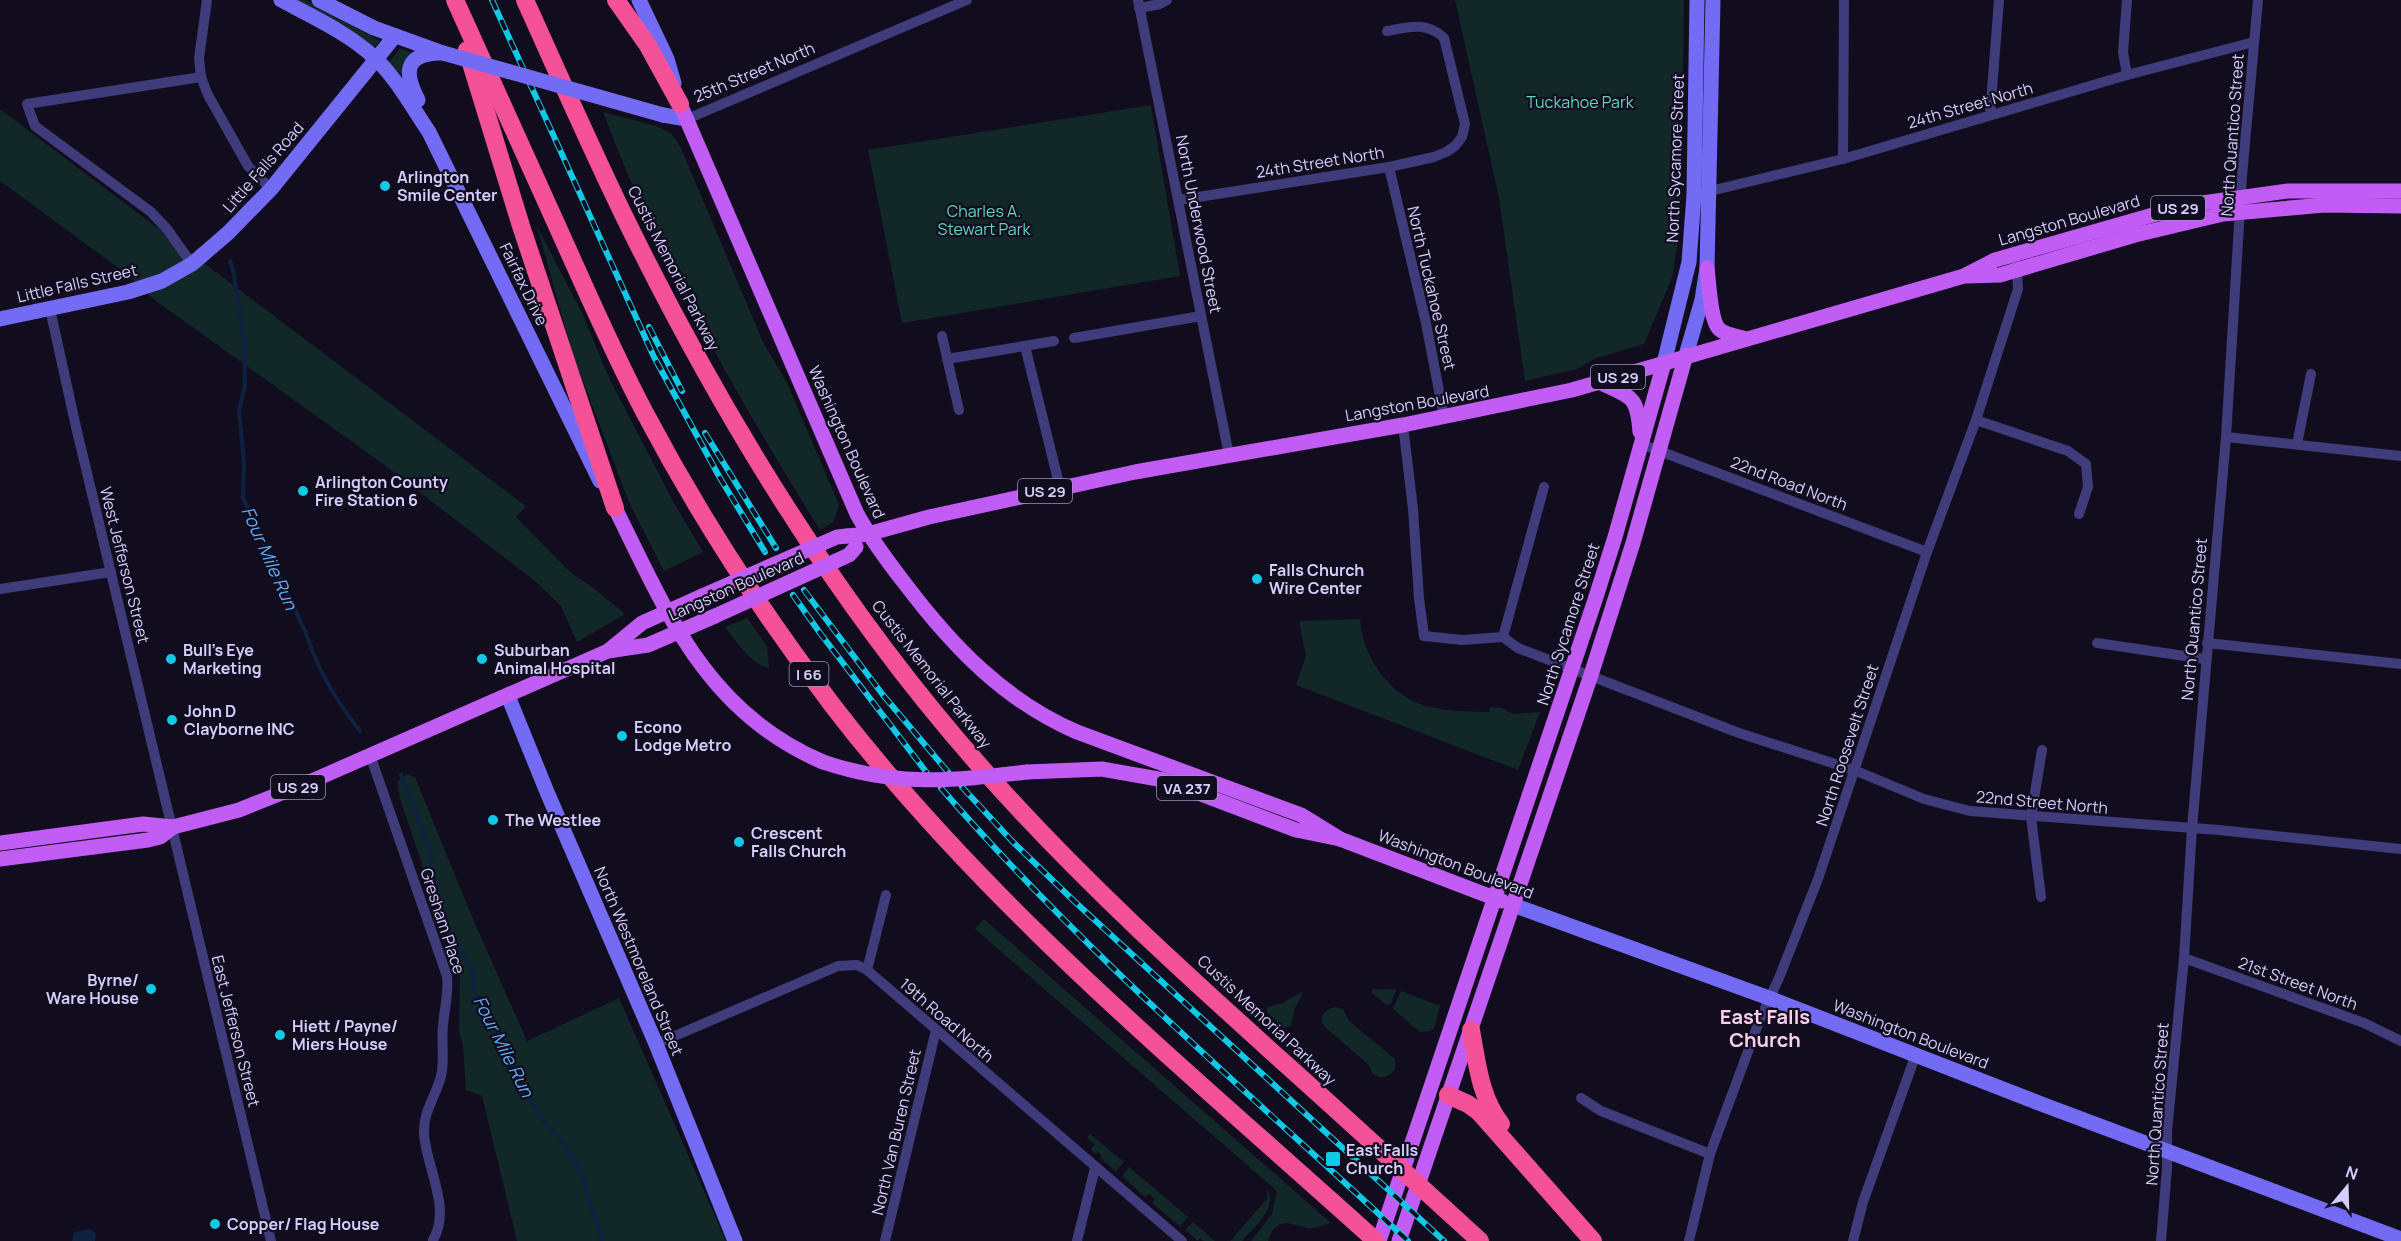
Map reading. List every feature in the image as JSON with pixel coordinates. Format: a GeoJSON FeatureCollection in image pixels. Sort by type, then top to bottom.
{"type":"FeatureCollection","features":[{"type":"Feature","properties":{"kind":"highway"},"geometry":{"type":"LineString","coordinates":[[450,0],[524,236],[615,508]]}},
{"type":"Feature","properties":{"kind":"highway","name":"I 66"},"geometry":{"type":"LineString","coordinates":[[455,0],[592,305],[645,414],[726,553],[814,680],[909,798],[996,893],[1088,981],[1378,1241]]}},
{"type":"Feature","properties":{"kind":"highway","name":"Custis Memorial Parkway"},"geometry":{"type":"LineString","coordinates":[[525,0],[605,177],[686,335],[773,484],[860,614],[942,722],[992,780],[1056,848],[1124,915],[1480,1241]]}},
{"type":"Feature","properties":{"kind":"highway"},"geometry":{"type":"LineString","coordinates":[[616,0],[647,44],[683,111]]}},
{"type":"Feature","properties":{"kind":"highway"},"geometry":{"type":"LineString","coordinates":[[1471,1030],[1482,1087],[1488,1104],[1538,1178]]}},
{"type":"Feature","properties":{"kind":"highway"},"geometry":{"type":"LineString","coordinates":[[1448,1095],[1479,1112],[1593,1241]]}},
{"type":"Feature","properties":{"kind":"main road","name":"Fairfax Drive"},"geometry":{"type":"LineString","coordinates":[[281,0],[352,39],[377,60],[396,83],[429,132],[588,460],[678,632]]}},
{"type":"Feature","properties":{"kind":"main road"},"geometry":{"type":"LineString","coordinates":[[319,0],[394,37],[443,53]]}},
{"type":"Feature","properties":{"kind":"main road","name":"Washington Boulevard"},"geometry":{"type":"LineString","coordinates":[[639,0],[667,58],[683,111],[856,514],[868,534],[919,602],[958,648],[993,681],[1030,708],[1077,732],[1301,815],[1340,840]]}},
{"type":"Feature","properties":{"kind":"main road","name":"North Sycamore Street"},"geometry":{"type":"LineString","coordinates":[[1378,1241],[1615,537],[1664,363],[1689,262],[1694,195],[1697,0]]}},
{"type":"Feature","properties":{"kind":"main road","name":"North Sycamore Street"},"geometry":{"type":"LineString","coordinates":[[1399,1241],[1591,675],[1633,543],[1702,300],[1707,268],[1710,192],[1713,0]]}},
{"type":"Feature","properties":{"kind":"main road"},"geometry":{"type":"LineString","coordinates":[[377,60],[394,37]]}},
{"type":"Feature","properties":{"kind":"main road"},"geometry":{"type":"LineString","coordinates":[[429,132],[410,85],[408,71],[417,58],[427,54],[443,53]]}},
{"type":"Feature","properties":{"kind":"main road","name":"25th Street North"},"geometry":{"type":"LineString","coordinates":[[443,53],[663,115],[683,111]]}},
{"type":"Feature","properties":{"kind":"main road","name":"Little Falls Road"},"geometry":{"type":"LineString","coordinates":[[162,281],[192,264],[228,233],[271,189],[377,60]]}},
{"type":"Feature","properties":{"kind":"main road","name":"Langston Boulevard"},"geometry":{"type":"LineString","coordinates":[[2242,204],[2322,189],[2401,190]]}},
{"type":"Feature","properties":{"kind":"main road","name":"Langston Boulevard"},"geometry":{"type":"LineString","coordinates":[[608,651],[634,628],[666,612],[837,537],[852,541],[868,534],[929,517],[1060,488],[1229,455],[1403,425],[1601,383],[1686,356],[1964,276],[1995,260],[2015,262],[2169,210],[2242,204],[2401,206]]}},
{"type":"Feature","properties":{"kind":"main road"},"geometry":{"type":"LineString","coordinates":[[1707,268],[1717,327],[1724,332],[1746,339]]}},
{"type":"Feature","properties":{"kind":"main road","name":"Little Falls Street"},"geometry":{"type":"LineString","coordinates":[[0,319],[162,281]]}},
{"type":"Feature","properties":{"kind":"main road"},"geometry":{"type":"LineString","coordinates":[[1601,383],[1631,398],[1635,403],[1638,411],[1641,444]]}},
{"type":"Feature","properties":{"kind":"main road","name":"Langston Boulevard"},"geometry":{"type":"LineString","coordinates":[[370,755],[608,651],[648,645],[715,616],[849,555],[852,541]]}},
{"type":"Feature","properties":{"kind":"main road","name":"Washington Boulevard"},"geometry":{"type":"LineString","coordinates":[[678,632],[717,684],[749,716],[787,744],[823,762],[867,775],[910,781],[1102,769],[1148,777],[1195,791],[1296,830],[1340,840],[1769,998],[2401,1239]]}},
{"type":"Feature","properties":{"kind":"main road","name":"North Westmoreland Street"},"geometry":{"type":"LineString","coordinates":[[508,696],[656,1044],[735,1241]]}},
{"type":"Feature","properties":{"kind":"main road","name":"US 29"},"geometry":{"type":"LineString","coordinates":[[0,843],[143,824],[173,827],[211,818],[259,803],[370,755]]}},
{"type":"Feature","properties":{"kind":"main road","name":"US 29"},"geometry":{"type":"LineString","coordinates":[[0,859],[160,837],[173,827]]}},
{"type":"Feature","properties":{"kind":"main road"},"geometry":{"type":"LineString","coordinates":[[96,830],[99,846]]}},
{"type":"Feature","properties":{"kind":"main road"},"geometry":{"type":"LineString","coordinates":[[1431,1086],[1448,1095]]}},
{"type":"Feature","properties":{"kind":"street"},"geometry":{"type":"LineString","coordinates":[[207,0],[200,58],[201,77],[208,95],[248,166],[271,189]]}},
{"type":"Feature","properties":{"kind":"street","name":"25th Street North"},"geometry":{"type":"LineString","coordinates":[[683,111],[967,0]]}},
{"type":"Feature","properties":{"kind":"street"},"geometry":{"type":"LineString","coordinates":[[1139,4],[1160,4],[1167,0]]}},
{"type":"Feature","properties":{"kind":"street"},"geometry":{"type":"LineString","coordinates":[[1843,159],[1844,0]]}},
{"type":"Feature","properties":{"kind":"street"},"geometry":{"type":"LineString","coordinates":[[1990,115],[1999,0]]}},
{"type":"Feature","properties":{"kind":"street"},"geometry":{"type":"LineString","coordinates":[[2127,0],[2123,52],[2127,75]]}},
{"type":"Feature","properties":{"kind":"street","name":"North Quantico Street"},"geometry":{"type":"LineString","coordinates":[[2161,1241],[2167,1168],[2165,1150],[2184,958],[2205,659],[2226,437],[2258,0]]}},
{"type":"Feature","properties":{"kind":"street","name":"North Underwood Street"},"geometry":{"type":"LineString","coordinates":[[1139,4],[1229,455]]}},
{"type":"Feature","properties":{"kind":"street","name":"24th Street North"},"geometry":{"type":"LineString","coordinates":[[1179,200],[1389,167],[1446,152],[1460,140],[1464,131],[1464,120],[1443,38],[1434,30],[1420,26],[1387,31]]}},
{"type":"Feature","properties":{"kind":"street","name":"24th Street North"},"geometry":{"type":"LineString","coordinates":[[1694,195],[1843,159],[2127,75],[2254,42]]}},
{"type":"Feature","properties":{"kind":"street"},"geometry":{"type":"LineString","coordinates":[[192,264],[167,229],[151,212],[35,126],[27,104],[201,77]]}},
{"type":"Feature","properties":{"kind":"street","name":"North Tuckahoe Street"},"geometry":{"type":"LineString","coordinates":[[1389,167],[1430,342],[1444,417]]}},
{"type":"Feature","properties":{"kind":"street","name":"North Roosevelt Street"},"geometry":{"type":"LineString","coordinates":[[1689,1241],[1710,1154],[1769,998],[1818,879],[1927,552],[1976,420],[2018,289],[2015,262]]}},
{"type":"Feature","properties":{"kind":"street","name":"West Jefferson Street"},"geometry":{"type":"LineString","coordinates":[[50,309],[173,827]]}},
{"type":"Feature","properties":{"kind":"street"},"geometry":{"type":"LineString","coordinates":[[1074,338],[1202,316]]}},
{"type":"Feature","properties":{"kind":"street"},"geometry":{"type":"LineString","coordinates":[[942,336],[959,410]]}},
{"type":"Feature","properties":{"kind":"street"},"geometry":{"type":"LineString","coordinates":[[947,359],[1054,341]]}},
{"type":"Feature","properties":{"kind":"street"},"geometry":{"type":"LineString","coordinates":[[1025,346],[1060,488]]}},
{"type":"Feature","properties":{"kind":"street"},"geometry":{"type":"LineString","coordinates":[[2298,444],[2311,374]]}},
{"type":"Feature","properties":{"kind":"street"},"geometry":{"type":"LineString","coordinates":[[1976,420],[2068,451],[2086,464],[2088,487],[2079,514]]}},
{"type":"Feature","properties":{"kind":"street"},"geometry":{"type":"LineString","coordinates":[[1403,425],[1424,636],[1462,640],[1503,637],[1544,487]]}},
{"type":"Feature","properties":{"kind":"street"},"geometry":{"type":"LineString","coordinates":[[2226,437],[2401,456]]}},
{"type":"Feature","properties":{"kind":"street","name":"22nd Road North"},"geometry":{"type":"LineString","coordinates":[[1641,444],[1927,552]]}},
{"type":"Feature","properties":{"kind":"street"},"geometry":{"type":"LineString","coordinates":[[0,589],[111,572]]}},
{"type":"Feature","properties":{"kind":"street","name":"22nd Street North"},"geometry":{"type":"LineString","coordinates":[[1503,637],[1518,648],[1739,733],[1854,770],[1924,799],[1970,812],[2192,828],[2401,849]]}},
{"type":"Feature","properties":{"kind":"street"},"geometry":{"type":"LineString","coordinates":[[2097,643],[2205,659]]}},
{"type":"Feature","properties":{"kind":"street"},"geometry":{"type":"LineString","coordinates":[[2207,643],[2401,664]]}},
{"type":"Feature","properties":{"kind":"street"},"geometry":{"type":"LineString","coordinates":[[2041,897],[2031,817],[2042,750]]}},
{"type":"Feature","properties":{"kind":"street","name":"Gresham Place"},"geometry":{"type":"LineString","coordinates":[[370,755],[447,976],[441,1075],[429,1105],[424,1126],[425,1143],[441,1214],[440,1227],[433,1240]]}},
{"type":"Feature","properties":{"kind":"street","name":"East Jefferson Street"},"geometry":{"type":"LineString","coordinates":[[173,827],[271,1241]]}},
{"type":"Feature","properties":{"kind":"street"},"geometry":{"type":"LineString","coordinates":[[656,1044],[838,966],[857,965],[867,970],[886,895]]}},
{"type":"Feature","properties":{"kind":"street","name":"21st Street North"},"geometry":{"type":"LineString","coordinates":[[2184,958],[2364,1023],[2401,1041]]}},
{"type":"Feature","properties":{"kind":"street","name":"19th Road North"},"geometry":{"type":"LineString","coordinates":[[867,970],[1182,1241]]}},
{"type":"Feature","properties":{"kind":"street","name":"North Van Buren Street"},"geometry":{"type":"LineString","coordinates":[[885,1241],[936,1030]]}},
{"type":"Feature","properties":{"kind":"street"},"geometry":{"type":"LineString","coordinates":[[1852,1241],[1863,1202],[1916,1054]]}},
{"type":"Feature","properties":{"kind":"street"},"geometry":{"type":"LineString","coordinates":[[1581,1098],[1601,1112],[1710,1154]]}},
{"type":"Feature","properties":{"kind":"street"},"geometry":{"type":"LineString","coordinates":[[1077,1241],[1095,1168]]}},
{"type":"Feature","properties":{"kind":"green space"},"geometry":{"type":"Polygon","coordinates":[[[289,0],[306,0],[380,41],[373,49],[289,0]]]}},
{"type":"Feature","properties":{"kind":"green space","name":"Tuckahoe Park"},"geometry":{"type":"Polygon","coordinates":[[[1455,0],[1684,0],[1681,201],[1677,246],[1672,278],[1644,344],[1596,358],[1577,369],[1525,381],[1499,198],[1455,0]]]}},
{"type":"Feature","properties":{"kind":"green space"},"geometry":{"type":"Polygon","coordinates":[[[400,48],[413,53],[402,75],[389,62],[400,48]]]}},
{"type":"Feature","properties":{"kind":"green space","name":"Charles A. Stewart Park"},"geometry":{"type":"Polygon","coordinates":[[[1151,105],[1180,276],[902,323],[868,150],[1151,105]]]}},
{"type":"Feature","properties":{"kind":"green space"},"geometry":{"type":"Polygon","coordinates":[[[0,109],[526,506],[516,517],[572,574],[591,586],[625,614],[577,642],[561,606],[535,581],[383,464],[156,301],[124,272],[0,181],[0,109]]]}},
{"type":"Feature","properties":{"kind":"green space"},"geometry":{"type":"Polygon","coordinates":[[[603,112],[656,126],[671,133],[680,146],[763,342],[787,383],[839,505],[834,521],[820,530],[729,378],[674,274],[648,221],[603,112]]]}},
{"type":"Feature","properties":{"kind":"green space"},"geometry":{"type":"Polygon","coordinates":[[[537,226],[582,313],[609,378],[674,503],[703,552],[664,571],[629,502],[572,352],[537,226]]]}},
{"type":"Feature","properties":{"kind":"green space"},"geometry":{"type":"Polygon","coordinates":[[[747,618],[767,646],[769,668],[750,657],[725,627],[747,618]]]}},
{"type":"Feature","properties":{"kind":"green space"},"geometry":{"type":"Polygon","coordinates":[[[1360,619],[1366,647],[1381,674],[1403,695],[1416,702],[1452,711],[1490,712],[1490,707],[1501,708],[1514,714],[1540,712],[1518,770],[1296,685],[1306,656],[1299,621],[1360,619]]]}},
{"type":"Feature","properties":{"kind":"green space"},"geometry":{"type":"Polygon","coordinates":[[[406,774],[415,777],[472,917],[527,1041],[619,998],[726,1241],[517,1241],[482,1096],[466,1090],[463,1046],[459,1031],[460,977],[401,802],[397,782],[406,774]]]}},
{"type":"Feature","properties":{"kind":"green space"},"geometry":{"type":"Polygon","coordinates":[[[984,919],[1331,1223],[1307,1228],[1284,1223],[1275,1228],[1268,1241],[1251,1241],[1272,1214],[1277,1191],[975,929],[984,919]]]}},
{"type":"Feature","properties":{"kind":"green space"},"geometry":{"type":"Polygon","coordinates":[[[1373,988],[1396,990],[1391,1004],[1386,1005],[1371,992],[1373,988]]]}},
{"type":"Feature","properties":{"kind":"green space"},"geometry":{"type":"Polygon","coordinates":[[[1401,991],[1440,1006],[1434,1028],[1420,1032],[1393,1009],[1401,991]]]}},
{"type":"Feature","properties":{"kind":"green space"},"geometry":{"type":"Polygon","coordinates":[[[1303,993],[1295,1008],[1291,1026],[1284,1028],[1267,1012],[1267,1007],[1283,1003],[1303,993]]]}},
{"type":"Feature","properties":{"kind":"green space"},"geometry":{"type":"Polygon","coordinates":[[[1336,1007],[1343,1009],[1349,1021],[1395,1059],[1395,1070],[1387,1076],[1376,1076],[1369,1065],[1324,1026],[1322,1016],[1329,1009],[1336,1007]]]}},
{"type":"Feature","properties":{"kind":"green space"},"geometry":{"type":"Polygon","coordinates":[[[1090,1134],[1124,1162],[1116,1171],[1100,1158],[1102,1156],[1098,1152],[1096,1154],[1091,1150],[1095,1144],[1087,1138],[1090,1134]]]}},
{"type":"Feature","properties":{"kind":"green space"},"geometry":{"type":"Polygon","coordinates":[[[1129,1167],[1188,1217],[1180,1226],[1152,1203],[1155,1199],[1149,1194],[1145,1197],[1122,1176],[1129,1167]]]}},
{"type":"Feature","properties":{"kind":"green space"},"geometry":{"type":"Polygon","coordinates":[[[1267,1190],[1270,1204],[1263,1218],[1242,1241],[1230,1241],[1267,1199],[1267,1190]]]}},
{"type":"Feature","properties":{"kind":"green space"},"geometry":{"type":"Polygon","coordinates":[[[1193,1222],[1215,1241],[1203,1241],[1200,1238],[1198,1241],[1185,1230],[1193,1222]]]}},
{"type":"Feature","properties":{"kind":"water"},"geometry":{"type":"Polygon","coordinates":[[[89,1229],[96,1233],[95,1241],[72,1241],[74,1232],[89,1229]]]}},
{"type":"Feature","properties":{"kind":"waterway","name":"Four Mile Run"},"geometry":{"type":"LineString","coordinates":[[230,261],[244,339],[245,386],[239,410],[244,462],[243,498],[305,631],[321,671],[335,696],[360,731]]}},
{"type":"Feature","properties":{"kind":"waterway","name":"Four Mile Run"},"geometry":{"type":"LineString","coordinates":[[401,775],[430,849],[432,873],[449,928],[461,953],[473,970],[476,996],[506,1052],[521,1087],[542,1119],[564,1143],[581,1173],[602,1241]]}},
{"type":"Feature","properties":{"kind":"railway"},"geometry":{"type":"LineString","coordinates":[[492,0],[654,357],[720,478],[765,552]]}},
{"type":"Feature","properties":{"kind":"railway"},"geometry":{"type":"LineString","coordinates":[[649,327],[682,391]]}},
{"type":"Feature","properties":{"kind":"railway"},"geometry":{"type":"LineString","coordinates":[[705,433],[776,548]]}},
{"type":"Feature","properties":{"kind":"railway"},"geometry":{"type":"LineString","coordinates":[[804,590],[883,695],[948,772]]}},
{"type":"Feature","properties":{"kind":"railway"},"geometry":{"type":"LineString","coordinates":[[793,595],[927,773]]}},
{"type":"Feature","properties":{"kind":"railway"},"geometry":{"type":"LineString","coordinates":[[962,787],[1012,841],[1074,901],[1444,1241]]}},
{"type":"Feature","properties":{"kind":"railway"},"geometry":{"type":"LineString","coordinates":[[941,788],[995,848],[1109,964],[1408,1241]]}},
{"type":"Feature","properties":{"kind":"place","name":"Arlington Smile Center"},"geometry":{"type":"Point","coordinates":[385,186]}},
{"type":"Feature","properties":{"kind":"place","name":"Arlington County Fire Station 6"},"geometry":{"type":"Point","coordinates":[303,491]}},
{"type":"Feature","properties":{"kind":"place","name":"Falls Church Wire Center"},"geometry":{"type":"Point","coordinates":[1257,579]}},
{"type":"Feature","properties":{"kind":"place","name":"Bull's Eye Marketing"},"geometry":{"type":"Point","coordinates":[171,659]}},
{"type":"Feature","properties":{"kind":"place","name":"Suburban Animal Hospital"},"geometry":{"type":"Point","coordinates":[482,659]}},
{"type":"Feature","properties":{"kind":"place","name":"John D Clayborne INC"},"geometry":{"type":"Point","coordinates":[172,720]}},
{"type":"Feature","properties":{"kind":"place","name":"Econo Lodge Metro"},"geometry":{"type":"Point","coordinates":[622,736]}},
{"type":"Feature","properties":{"kind":"place","name":"The Westlee"},"geometry":{"type":"Point","coordinates":[493,820]}},
{"type":"Feature","properties":{"kind":"place","name":"Crescent Falls Church"},"geometry":{"type":"Point","coordinates":[739,842]}},
{"type":"Feature","properties":{"kind":"place","name":"Byrne/ Ware House"},"geometry":{"type":"Point","coordinates":[151,989]}},
{"type":"Feature","properties":{"kind":"place","name":"Hiett / Payne/ Miers House"},"geometry":{"type":"Point","coordinates":[280,1035]}},
{"type":"Feature","properties":{"kind":"place","name":"East Falls Church"},"geometry":{"type":"Point","coordinates":[1333,1159]}},
{"type":"Feature","properties":{"kind":"place","name":"Copper/ Flag House"},"geometry":{"type":"Point","coordinates":[215,1224]}},
{"type":"Feature","properties":{"kind":"district","name":"East Falls Church"},"geometry":{"type":"Point","coordinates":[1765,1028]}}]}
